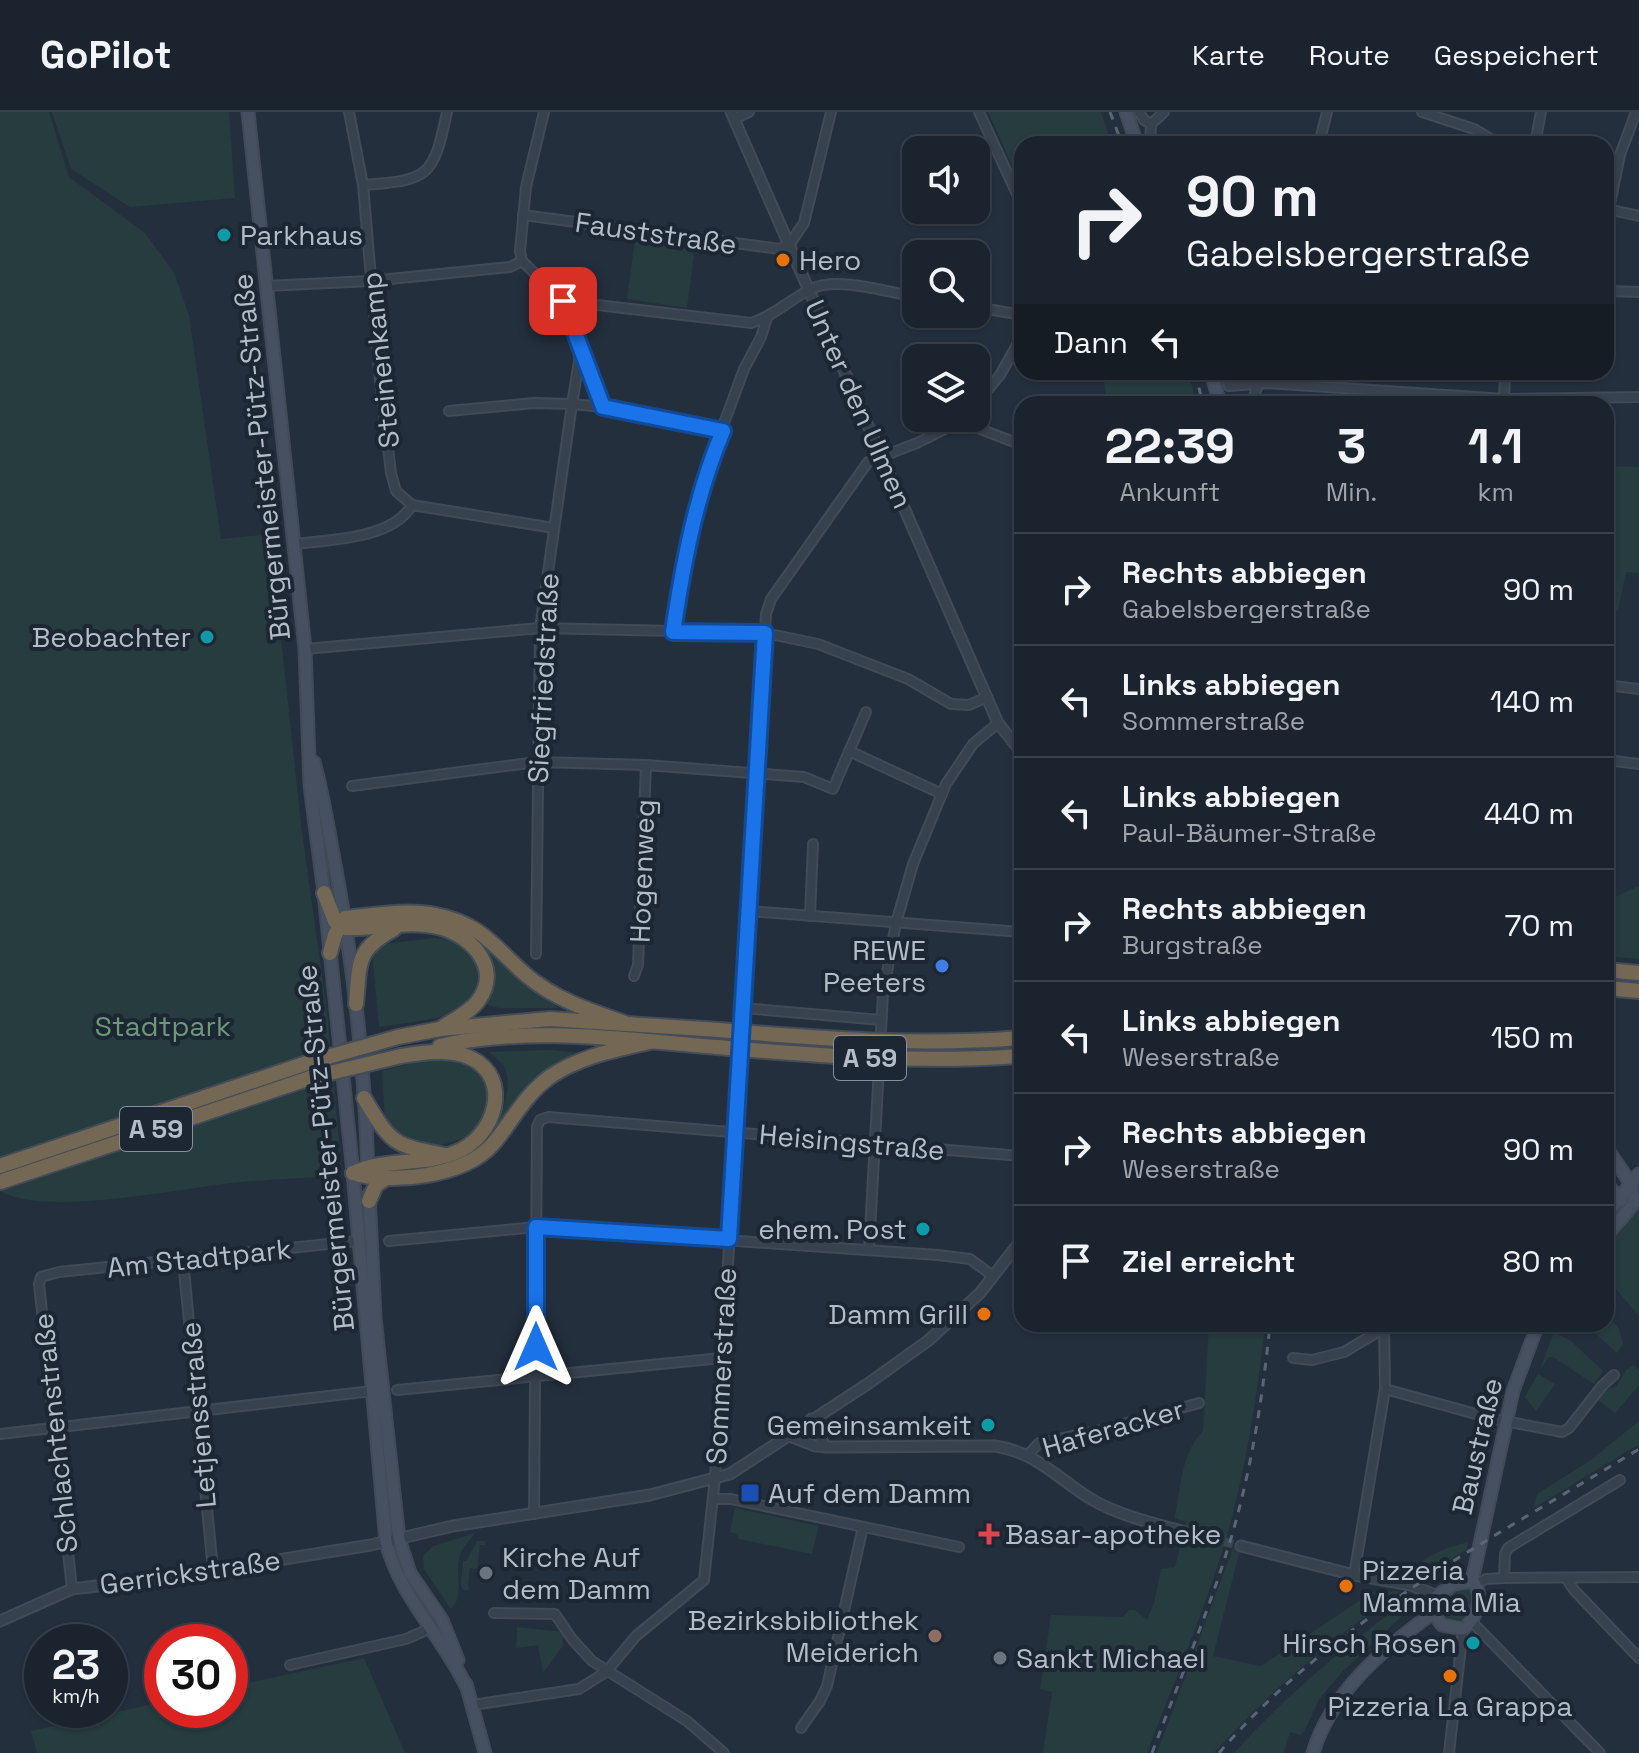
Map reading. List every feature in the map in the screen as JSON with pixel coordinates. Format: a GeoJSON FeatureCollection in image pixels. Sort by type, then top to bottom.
{"type":"FeatureCollection","features":[{"type":"Feature","properties":{"kind":"highway"},"geometry":{"type":"LineString","coordinates":[[324,893],[343,924]]}},
{"type":"Feature","properties":{"kind":"highway"},"geometry":{"type":"LineString","coordinates":[[343,924],[413,913],[434,914],[467,924],[497,945],[527,975],[551,992],[570,1003],[625,1023]]}},
{"type":"Feature","properties":{"kind":"highway"},"geometry":{"type":"LineString","coordinates":[[343,924],[430,925],[470,940],[483,958],[486,979],[479,1000],[440,1029]]}},
{"type":"Feature","properties":{"kind":"highway"},"geometry":{"type":"LineString","coordinates":[[330,953],[343,924]]}},
{"type":"Feature","properties":{"kind":"highway"},"geometry":{"type":"LineString","coordinates":[[356,1004],[362,954],[373,940],[401,925]]}},
{"type":"Feature","properties":{"kind":"highway"},"geometry":{"type":"LineString","coordinates":[[1614,971],[1639,973]]}},
{"type":"Feature","properties":{"kind":"highway"},"geometry":{"type":"LineString","coordinates":[[1614,989],[1639,991]]}},
{"type":"Feature","properties":{"kind":"highway","name":"A 59"},"geometry":{"type":"LineString","coordinates":[[0,1166],[310,1062],[398,1037],[440,1029],[550,1019],[793,1037],[913,1042],[1014,1038]]}},
{"type":"Feature","properties":{"kind":"highway","name":"A 59"},"geometry":{"type":"LineString","coordinates":[[0,1182],[313,1077],[449,1044],[550,1037],[860,1058],[1014,1057]]}},
{"type":"Feature","properties":{"kind":"highway"},"geometry":{"type":"LineString","coordinates":[[369,1201],[376,1185],[385,1179],[457,1168],[473,1160],[489,1149],[517,1109],[552,1076],[586,1059],[649,1042]]}},
{"type":"Feature","properties":{"kind":"highway"},"geometry":{"type":"LineString","coordinates":[[353,1173],[423,1162],[459,1151],[473,1142],[489,1123],[496,1107],[494,1086],[486,1070],[462,1054],[429,1051]]}},
{"type":"Feature","properties":{"kind":"highway"},"geometry":{"type":"LineString","coordinates":[[364,1098],[382,1129],[398,1143],[406,1148],[446,1155]]}},
{"type":"Feature","properties":{"kind":"highway"},"geometry":{"type":"LineString","coordinates":[[368,1172],[385,1179]]}},
{"type":"Feature","properties":{"kind":"main road","name":"Bürgermeister-Pütz-Straße"},"geometry":{"type":"LineString","coordinates":[[248,112],[305,649],[310,785],[353,1173],[386,1542],[399,1580],[467,1688]]}},
{"type":"Feature","properties":{"kind":"main road"},"geometry":{"type":"LineString","coordinates":[[1126,112],[1134,136]]}},
{"type":"Feature","properties":{"kind":"main road","name":"Bürgermeister-Pütz-Straße"},"geometry":{"type":"LineString","coordinates":[[311,749],[323,792],[356,1004],[375,1318],[399,1539],[410,1573],[442,1620],[467,1688]]}},
{"type":"Feature","properties":{"kind":"main road"},"geometry":{"type":"LineString","coordinates":[[1614,1156],[1635,1179],[1636,1201],[1614,1227]]}},
{"type":"Feature","properties":{"kind":"main road"},"geometry":{"type":"LineString","coordinates":[[1614,1203],[1635,1179]]}},
{"type":"Feature","properties":{"kind":"main road"},"geometry":{"type":"LineString","coordinates":[[1614,1193],[1618,1198],[1636,1201]]}},
{"type":"Feature","properties":{"kind":"main road","name":"Baustraße"},"geometry":{"type":"LineString","coordinates":[[1468,1625],[1478,1602],[1474,1582],[1513,1391],[1535,1332]]}},
{"type":"Feature","properties":{"kind":"main road"},"geometry":{"type":"LineString","coordinates":[[1313,1753],[1333,1705],[1349,1685],[1433,1613],[1437,1596],[1454,1584],[1474,1582]]}},
{"type":"Feature","properties":{"kind":"main road"},"geometry":{"type":"LineString","coordinates":[[1433,1613],[1446,1627],[1468,1625]]}},
{"type":"Feature","properties":{"kind":"main road"},"geometry":{"type":"LineString","coordinates":[[467,1688],[485,1753]]}},
{"type":"Feature","properties":{"kind":"street","name":"Steinenkamp"},"geometry":{"type":"LineString","coordinates":[[349,112],[363,185],[391,473],[396,491],[412,505]]}},
{"type":"Feature","properties":{"kind":"street"},"geometry":{"type":"LineString","coordinates":[[363,185],[408,181],[424,172],[435,155],[447,112]]}},
{"type":"Feature","properties":{"kind":"street"},"geometry":{"type":"LineString","coordinates":[[544,112],[526,187],[520,251],[522,261],[563,301],[603,407]]}},
{"type":"Feature","properties":{"kind":"street"},"geometry":{"type":"LineString","coordinates":[[732,116],[749,112]]}},
{"type":"Feature","properties":{"kind":"street"},"geometry":{"type":"LineString","coordinates":[[789,245],[804,223],[831,112]]}},
{"type":"Feature","properties":{"kind":"street"},"geometry":{"type":"LineString","coordinates":[[979,112],[1014,188]]}},
{"type":"Feature","properties":{"kind":"street"},"geometry":{"type":"LineString","coordinates":[[1139,112],[1151,124]]}},
{"type":"Feature","properties":{"kind":"street"},"geometry":{"type":"LineString","coordinates":[[1150,136],[1151,124],[1164,112]]}},
{"type":"Feature","properties":{"kind":"street"},"geometry":{"type":"LineString","coordinates":[[1321,136],[1327,112]]}},
{"type":"Feature","properties":{"kind":"street"},"geometry":{"type":"LineString","coordinates":[[1422,112],[1474,129],[1486,136]]}},
{"type":"Feature","properties":{"kind":"street"},"geometry":{"type":"LineString","coordinates":[[1536,136],[1541,112]]}},
{"type":"Feature","properties":{"kind":"street"},"geometry":{"type":"LineString","coordinates":[[1614,180],[1636,112]]}},
{"type":"Feature","properties":{"kind":"street","name":"Unter den Ulmen"},"geometry":{"type":"LineString","coordinates":[[732,116],[987,697]]}},
{"type":"Feature","properties":{"kind":"street"},"geometry":{"type":"LineString","coordinates":[[1614,211],[1639,216]]}},
{"type":"Feature","properties":{"kind":"street","name":"Fauststraße"},"geometry":{"type":"LineString","coordinates":[[523,215],[769,249],[789,245]]}},
{"type":"Feature","properties":{"kind":"street"},"geometry":{"type":"LineString","coordinates":[[266,286],[370,281],[510,267],[522,261]]}},
{"type":"Feature","properties":{"kind":"street"},"geometry":{"type":"LineString","coordinates":[[563,301],[751,323],[767,318],[809,290],[827,283],[902,295]]}},
{"type":"Feature","properties":{"kind":"street"},"geometry":{"type":"LineString","coordinates":[[1614,291],[1639,292]]}},
{"type":"Feature","properties":{"kind":"street"},"geometry":{"type":"LineString","coordinates":[[990,309],[1014,314]]}},
{"type":"Feature","properties":{"kind":"street"},"geometry":{"type":"LineString","coordinates":[[673,632],[706,472],[744,369],[767,318]]}},
{"type":"Feature","properties":{"kind":"street","name":"Siegfriedstraße"},"geometry":{"type":"LineString","coordinates":[[536,954],[540,628],[581,348]]}},
{"type":"Feature","properties":{"kind":"street"},"geometry":{"type":"LineString","coordinates":[[990,387],[1014,350]]}},
{"type":"Feature","properties":{"kind":"street"},"geometry":{"type":"LineString","coordinates":[[1227,380],[1229,386],[1268,383],[1429,396]]}},
{"type":"Feature","properties":{"kind":"street"},"geometry":{"type":"LineString","coordinates":[[1255,396],[1259,380]]}},
{"type":"Feature","properties":{"kind":"street"},"geometry":{"type":"LineString","coordinates":[[1614,398],[1639,397]]}},
{"type":"Feature","properties":{"kind":"street"},"geometry":{"type":"LineString","coordinates":[[449,411],[534,403],[572,404],[603,407],[723,431]]}},
{"type":"Feature","properties":{"kind":"street"},"geometry":{"type":"LineString","coordinates":[[881,455],[939,432]]}},
{"type":"Feature","properties":{"kind":"street"},"geometry":{"type":"LineString","coordinates":[[988,432],[1014,442]]}},
{"type":"Feature","properties":{"kind":"street","name":"Sommerstraße"},"geometry":{"type":"LineString","coordinates":[[606,1672],[636,1636],[704,1580],[715,1478],[766,614],[771,599],[868,462],[881,455]]}},
{"type":"Feature","properties":{"kind":"street"},"geometry":{"type":"LineString","coordinates":[[294,544],[349,538],[387,527],[403,520],[412,505],[554,528]]}},
{"type":"Feature","properties":{"kind":"street"},"geometry":{"type":"LineString","coordinates":[[305,649],[540,628],[765,633],[818,644],[908,679],[951,704],[969,705],[987,697],[998,723],[1014,743]]}},
{"type":"Feature","properties":{"kind":"street"},"geometry":{"type":"LineString","coordinates":[[1614,686],[1639,689]]}},
{"type":"Feature","properties":{"kind":"street"},"geometry":{"type":"LineString","coordinates":[[352,786],[537,762],[646,765],[804,777],[833,789],[866,712]]}},
{"type":"Feature","properties":{"kind":"street"},"geometry":{"type":"LineString","coordinates":[[869,1250],[883,994],[896,923],[913,864],[942,794],[973,744],[998,723]]}},
{"type":"Feature","properties":{"kind":"street"},"geometry":{"type":"LineString","coordinates":[[849,751],[942,794]]}},
{"type":"Feature","properties":{"kind":"street"},"geometry":{"type":"LineString","coordinates":[[1614,761],[1639,764]]}},
{"type":"Feature","properties":{"kind":"street","name":"Hogenweg"},"geometry":{"type":"LineString","coordinates":[[634,976],[638,965],[646,765]]}},
{"type":"Feature","properties":{"kind":"street"},"geometry":{"type":"LineString","coordinates":[[810,916],[813,844]]}},
{"type":"Feature","properties":{"kind":"street"},"geometry":{"type":"LineString","coordinates":[[749,911],[1014,931]]}},
{"type":"Feature","properties":{"kind":"street"},"geometry":{"type":"LineString","coordinates":[[743,1008],[881,1020]]}},
{"type":"Feature","properties":{"kind":"street","name":"Heisingstraße"},"geometry":{"type":"LineString","coordinates":[[536,1227],[537,1127],[540,1120],[548,1117],[1014,1155]]}},
{"type":"Feature","properties":{"kind":"street"},"geometry":{"type":"LineString","coordinates":[[534,1514],[536,1227]]}},
{"type":"Feature","properties":{"kind":"street"},"geometry":{"type":"LineString","coordinates":[[389,1241],[536,1227],[970,1259],[993,1276]]}},
{"type":"Feature","properties":{"kind":"street","name":"Am Stadtpark"},"geometry":{"type":"LineString","coordinates":[[41,1277],[59,1272],[357,1241]]}},
{"type":"Feature","properties":{"kind":"street"},"geometry":{"type":"LineString","coordinates":[[399,1539],[453,1526],[622,1500],[738,1470],[929,1340],[968,1306],[1014,1249]]}},
{"type":"Feature","properties":{"kind":"street","name":"Letjensstraße"},"geometry":{"type":"LineString","coordinates":[[183,1260],[213,1570]]}},
{"type":"Feature","properties":{"kind":"street","name":"Schlachtenstraße"},"geometry":{"type":"LineString","coordinates":[[41,1277],[39,1284],[72,1589]]}},
{"type":"Feature","properties":{"kind":"street"},"geometry":{"type":"LineString","coordinates":[[1293,1358],[1312,1360],[1344,1352],[1376,1332]]}},
{"type":"Feature","properties":{"kind":"street"},"geometry":{"type":"LineString","coordinates":[[1354,1575],[1385,1389],[1387,1332]]}},
{"type":"Feature","properties":{"kind":"street"},"geometry":{"type":"LineString","coordinates":[[397,1390],[722,1358]]}},
{"type":"Feature","properties":{"kind":"street"},"geometry":{"type":"LineString","coordinates":[[1385,1389],[1507,1422],[1562,1432],[1569,1428],[1614,1375]]}},
{"type":"Feature","properties":{"kind":"street"},"geometry":{"type":"LineString","coordinates":[[0,1434],[372,1391]]}},
{"type":"Feature","properties":{"kind":"street","name":"Haferacker"},"geometry":{"type":"LineString","coordinates":[[1028,1455],[1039,1443],[1105,1429],[1199,1403]]}},
{"type":"Feature","properties":{"kind":"street"},"geometry":{"type":"LineString","coordinates":[[811,1419],[825,1447]]}},
{"type":"Feature","properties":{"kind":"street"},"geometry":{"type":"LineString","coordinates":[[787,1435],[825,1447],[995,1446],[1028,1455],[1115,1511],[1185,1532]]}},
{"type":"Feature","properties":{"kind":"street"},"geometry":{"type":"LineString","coordinates":[[715,1478],[731,1499]]}},
{"type":"Feature","properties":{"kind":"street"},"geometry":{"type":"LineString","coordinates":[[1504,1578],[1508,1548],[1620,1480]]}},
{"type":"Feature","properties":{"kind":"street"},"geometry":{"type":"LineString","coordinates":[[713,1499],[731,1499],[959,1547]]}},
{"type":"Feature","properties":{"kind":"street"},"geometry":{"type":"LineString","coordinates":[[801,1728],[827,1686],[863,1527]]}},
{"type":"Feature","properties":{"kind":"street","name":"Gerrickstraße"},"geometry":{"type":"LineString","coordinates":[[0,1621],[72,1589],[213,1570],[399,1539]]}},
{"type":"Feature","properties":{"kind":"street"},"geometry":{"type":"LineString","coordinates":[[1241,1546],[1354,1575],[1411,1585],[1437,1596]]}},
{"type":"Feature","properties":{"kind":"street"},"geometry":{"type":"LineString","coordinates":[[1474,1582],[1504,1578],[1639,1577]]}},
{"type":"Feature","properties":{"kind":"street"},"geometry":{"type":"LineString","coordinates":[[1566,1578],[1639,1658]]}},
{"type":"Feature","properties":{"kind":"street"},"geometry":{"type":"LineString","coordinates":[[494,1613],[555,1614],[572,1639],[606,1672],[687,1721],[724,1753]]}},
{"type":"Feature","properties":{"kind":"street"},"geometry":{"type":"LineString","coordinates":[[1468,1625],[1600,1753]]}},
{"type":"Feature","properties":{"kind":"street","name":"Baustraße"},"geometry":{"type":"LineString","coordinates":[[1449,1753],[1468,1625]]}},
{"type":"Feature","properties":{"kind":"street"},"geometry":{"type":"LineString","coordinates":[[290,1665],[406,1639],[431,1628]]}},
{"type":"Feature","properties":{"kind":"street"},"geometry":{"type":"LineString","coordinates":[[472,1705],[579,1689],[606,1672]]}},
{"type":"Feature","properties":{"kind":"green space","name":"Stadtpark"},"geometry":{"type":"Polygon","coordinates":[[[0,112],[49,112],[69,177],[145,233],[174,273],[189,315],[221,539],[270,534],[301,825],[327,1012],[342,1175],[231,1183],[78,1201],[47,1202],[0,1191],[0,112]]]}},
{"type":"Feature","properties":{"kind":"green space"},"geometry":{"type":"Polygon","coordinates":[[[52,112],[229,112],[235,198],[130,207],[71,169],[52,112]]]}},
{"type":"Feature","properties":{"kind":"green space"},"geometry":{"type":"Polygon","coordinates":[[[988,112],[1101,112],[1109,136],[1014,136],[1014,169],[988,112]]]}},
{"type":"Feature","properties":{"kind":"green space"},"geometry":{"type":"Polygon","coordinates":[[[635,238],[695,247],[687,308],[627,299],[635,238]]]}},
{"type":"Feature","properties":{"kind":"green space"},"geometry":{"type":"Polygon","coordinates":[[[1104,380],[1190,380],[1195,396],[1106,396],[1104,380]]]}},
{"type":"Feature","properties":{"kind":"green space"},"geometry":{"type":"Polygon","coordinates":[[[1614,466],[1639,467],[1639,573],[1626,572],[1618,611],[1614,611],[1614,466]]]}},
{"type":"Feature","properties":{"kind":"green space"},"geometry":{"type":"Polygon","coordinates":[[[1639,886],[1639,959],[1614,957],[1614,898],[1639,886]]]}},
{"type":"Feature","properties":{"kind":"green space"},"geometry":{"type":"Polygon","coordinates":[[[434,938],[457,942],[471,953],[477,979],[471,997],[450,1014],[379,1027],[372,952],[384,944],[434,938]]]}},
{"type":"Feature","properties":{"kind":"green space"},"geometry":{"type":"Polygon","coordinates":[[[479,939],[534,990],[559,1008],[499,1008],[484,1004],[488,964],[479,939]]]}},
{"type":"Feature","properties":{"kind":"green space"},"geometry":{"type":"Polygon","coordinates":[[[550,1050],[579,1053],[534,1083],[500,1125],[497,1124],[508,1084],[503,1065],[489,1052],[550,1050]]]}},
{"type":"Feature","properties":{"kind":"green space"},"geometry":{"type":"Polygon","coordinates":[[[437,1057],[470,1062],[476,1067],[487,1083],[490,1105],[477,1128],[465,1136],[437,1146],[409,1143],[385,1123],[382,1071],[437,1057]]]}},
{"type":"Feature","properties":{"kind":"green space"},"geometry":{"type":"Polygon","coordinates":[[[1639,1208],[1639,1316],[1614,1286],[1614,1238],[1639,1208]]]}},
{"type":"Feature","properties":{"kind":"green space"},"geometry":{"type":"Polygon","coordinates":[[[1614,1323],[1623,1344],[1617,1353],[1594,1332],[1614,1332],[1614,1323]]]}},
{"type":"Feature","properties":{"kind":"green space"},"geometry":{"type":"Polygon","coordinates":[[[1209,1332],[1264,1332],[1251,1427],[1229,1529],[1147,1753],[1043,1753],[1052,1692],[1040,1689],[1051,1615],[1123,1617],[1129,1610],[1135,1610],[1147,1620],[1161,1569],[1175,1567],[1186,1522],[1175,1518],[1181,1483],[1190,1449],[1203,1431],[1209,1332]]]}},
{"type":"Feature","properties":{"kind":"green space"},"geometry":{"type":"Polygon","coordinates":[[[1554,1332],[1571,1341],[1603,1371],[1594,1384],[1553,1357],[1549,1357],[1540,1369],[1554,1332]]]}},
{"type":"Feature","properties":{"kind":"green space"},"geometry":{"type":"Polygon","coordinates":[[[1634,1365],[1639,1372],[1639,1385],[1615,1413],[1598,1400],[1605,1390],[1617,1386],[1626,1370],[1634,1365]]]}},
{"type":"Feature","properties":{"kind":"green space"},"geometry":{"type":"Polygon","coordinates":[[[1538,1374],[1555,1384],[1536,1411],[1525,1397],[1538,1374]]]}},
{"type":"Feature","properties":{"kind":"green space"},"geometry":{"type":"Polygon","coordinates":[[[1639,1421],[1639,1444],[1534,1508],[1537,1494],[1591,1460],[1639,1421]]]}},
{"type":"Feature","properties":{"kind":"green space"},"geometry":{"type":"Polygon","coordinates":[[[735,1508],[819,1526],[812,1554],[739,1539],[730,1532],[735,1508]]]}},
{"type":"Feature","properties":{"kind":"green space"},"geometry":{"type":"Polygon","coordinates":[[[475,1533],[460,1555],[457,1598],[451,1609],[424,1569],[423,1556],[433,1546],[475,1533]]]}},
{"type":"Feature","properties":{"kind":"green space"},"geometry":{"type":"Polygon","coordinates":[[[477,1541],[485,1541],[486,1545],[480,1545],[477,1569],[470,1568],[470,1589],[464,1591],[461,1586],[463,1561],[466,1561],[477,1541]]]}},
{"type":"Feature","properties":{"kind":"green space"},"geometry":{"type":"Polygon","coordinates":[[[1468,1542],[1466,1550],[1423,1577],[1412,1573],[1429,1556],[1468,1542]]]}},
{"type":"Feature","properties":{"kind":"green space"},"geometry":{"type":"Polygon","coordinates":[[[1234,1545],[1241,1546],[1213,1656],[1261,1666],[1373,1592],[1400,1591],[1302,1667],[1214,1753],[1157,1753],[1234,1545]]]}},
{"type":"Feature","properties":{"kind":"green space"},"geometry":{"type":"Polygon","coordinates":[[[1466,1586],[1473,1590],[1471,1611],[1463,1622],[1449,1621],[1442,1612],[1444,1599],[1466,1586]]]}},
{"type":"Feature","properties":{"kind":"green space"},"geometry":{"type":"Polygon","coordinates":[[[1410,1598],[1413,1600],[1411,1608],[1344,1670],[1320,1698],[1304,1732],[1301,1735],[1290,1732],[1284,1753],[1234,1753],[1318,1671],[1410,1598]]]}},
{"type":"Feature","properties":{"kind":"green space"},"geometry":{"type":"Polygon","coordinates":[[[517,1627],[563,1632],[564,1644],[543,1673],[538,1645],[516,1648],[517,1627]]]}},
{"type":"Feature","properties":{"kind":"green space"},"geometry":{"type":"Polygon","coordinates":[[[364,1658],[405,1753],[37,1753],[31,1731],[45,1728],[128,1728],[128,1710],[144,1706],[144,1728],[248,1728],[248,1683],[364,1658]]]}},
{"type":"Feature","properties":{"kind":"tunnel"},"geometry":{"type":"LineString","coordinates":[[1185,1532],[1241,1546]]}},
{"type":"Feature","properties":{"kind":"railway"},"geometry":{"type":"LineString","coordinates":[[1110,112],[1119,136]]}},
{"type":"Feature","properties":{"kind":"railway"},"geometry":{"type":"LineString","coordinates":[[1197,380],[1201,396]]}},
{"type":"Feature","properties":{"kind":"railway"},"geometry":{"type":"LineString","coordinates":[[1152,1753],[1232,1535],[1256,1430],[1269,1332]]}},
{"type":"Feature","properties":{"kind":"railway"},"geometry":{"type":"LineString","coordinates":[[1219,1753],[1264,1705],[1363,1622],[1472,1550],[1639,1449]]}},
{"type":"Feature","properties":{"kind":"place","name":"Parkhaus"},"geometry":{"type":"Point","coordinates":[224,235]}},
{"type":"Feature","properties":{"kind":"place","name":"Hero"},"geometry":{"type":"Point","coordinates":[783,260]}},
{"type":"Feature","properties":{"kind":"place","name":"Beobachter"},"geometry":{"type":"Point","coordinates":[207,637]}},
{"type":"Feature","properties":{"kind":"place","name":"REWE Peeters"},"geometry":{"type":"Point","coordinates":[942,966]}},
{"type":"Feature","properties":{"kind":"place","name":"ehem. Post"},"geometry":{"type":"Point","coordinates":[923,1229]}},
{"type":"Feature","properties":{"kind":"place","name":"Damm Grill"},"geometry":{"type":"Point","coordinates":[984,1314]}},
{"type":"Feature","properties":{"kind":"place","name":"Gemeinsamkeit"},"geometry":{"type":"Point","coordinates":[988,1425]}},
{"type":"Feature","properties":{"kind":"place","name":"Auf dem Damm"},"geometry":{"type":"Point","coordinates":[750,1493]}},
{"type":"Feature","properties":{"kind":"place","name":"Basar-apotheke"},"geometry":{"type":"Point","coordinates":[989,1534]}},
{"type":"Feature","properties":{"kind":"place","name":"Kirche Auf dem Damm"},"geometry":{"type":"Point","coordinates":[486,1573]}},
{"type":"Feature","properties":{"kind":"place","name":"Pizzeria Mamma Mia"},"geometry":{"type":"Point","coordinates":[1346,1586]}},
{"type":"Feature","properties":{"kind":"place","name":"Bezirksbibliothek Meiderich"},"geometry":{"type":"Point","coordinates":[935,1636]}},
{"type":"Feature","properties":{"kind":"place","name":"Hirsch Rosen"},"geometry":{"type":"Point","coordinates":[1473,1643]}},
{"type":"Feature","properties":{"kind":"place","name":"Sankt Michael"},"geometry":{"type":"Point","coordinates":[1000,1658]}},
{"type":"Feature","properties":{"kind":"place","name":"Pizzeria La Grappa"},"geometry":{"type":"Point","coordinates":[1450,1676]}},
{"type":"Feature","properties":{"kind":"route"},"geometry":{"type":"LineString","coordinates":[[536,1347],[536,1227],[729,1239],[765,633],[673,632],[706,472],[723,431],[603,407],[563,301]]}}]}
